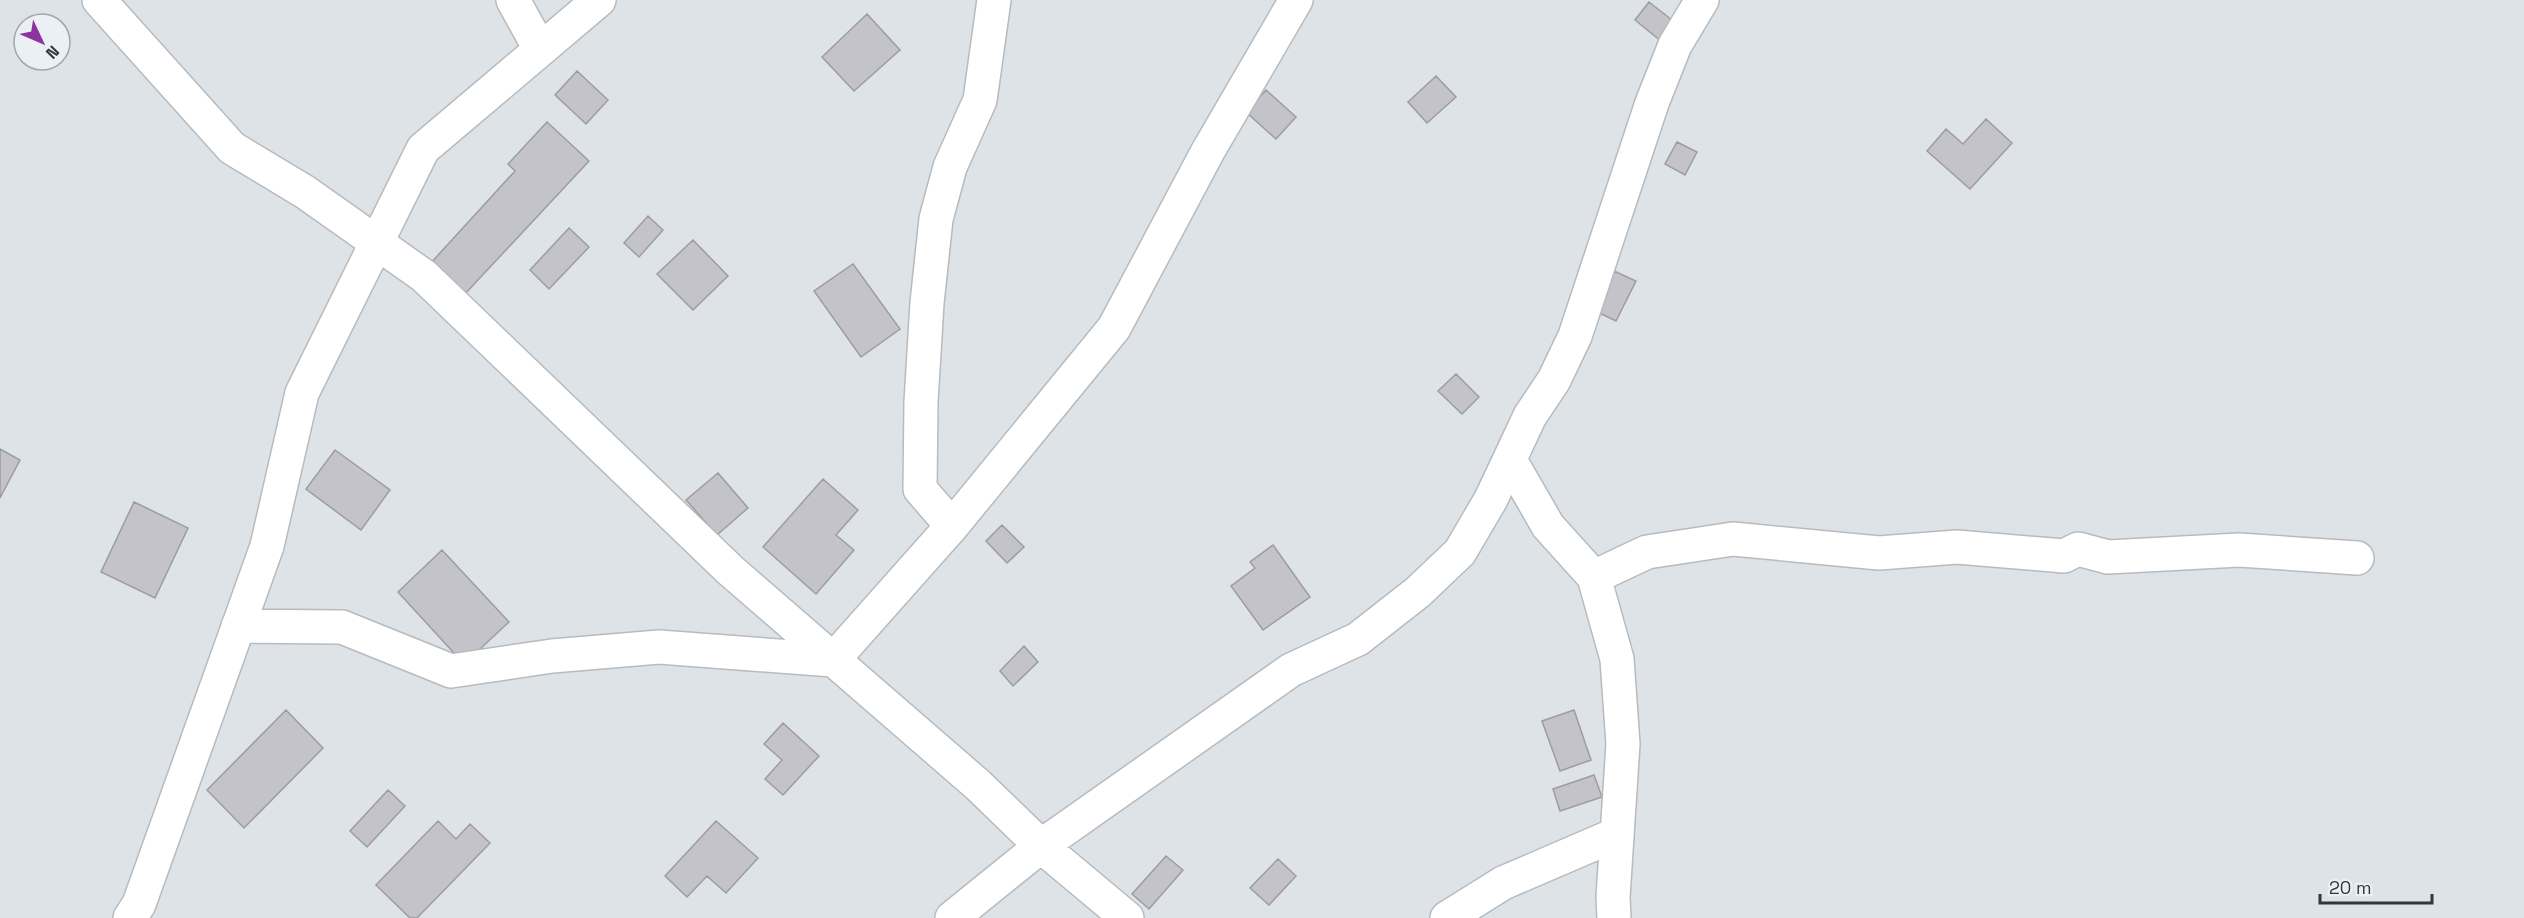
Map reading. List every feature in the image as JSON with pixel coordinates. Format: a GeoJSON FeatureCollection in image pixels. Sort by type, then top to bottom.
{"type":"FeatureCollection","features":[{"type":"Feature","properties":{"kind":"street"},"geometry":{"type":"LineString","coordinates":[[99,0],[232,148],[304,192],[424,276],[730,570],[978,785],[1041,846],[1127,918]]}},
{"type":"Feature","properties":{"kind":"street"},"geometry":{"type":"LineString","coordinates":[[513,0],[540,50]]}},
{"type":"Feature","properties":{"kind":"street"},"geometry":{"type":"LineString","coordinates":[[129,918],[140,904],[267,546],[302,393],[423,149],[599,0]]}},
{"type":"Feature","properties":{"kind":"street"},"geometry":{"type":"LineString","coordinates":[[952,526],[920,489],[921,402],[927,303],[936,219],[950,167],[980,100],[994,0]]}},
{"type":"Feature","properties":{"kind":"street"},"geometry":{"type":"LineString","coordinates":[[833,660],[952,526],[1114,328],[1208,151],[1296,0]]}},
{"type":"Feature","properties":{"kind":"street"},"geometry":{"type":"LineString","coordinates":[[952,918],[1041,846],[1292,670],[1358,639],[1418,592],[1460,552],[1510,460],[1530,416],[1554,381],[1575,336],[1652,103],[1675,45],[1702,0]]}},
{"type":"Feature","properties":{"kind":"street"},"geometry":{"type":"LineString","coordinates":[[1510,460],[1548,526],[1594,577],[1617,658],[1623,744],[1613,897],[1614,918]]}},
{"type":"Feature","properties":{"kind":"street"},"geometry":{"type":"LineString","coordinates":[[1594,577],[1647,552],[1733,539],[1879,552],[1957,546],[2064,556],[2078,549],[2108,557],[2239,550],[2357,558]]}},
{"type":"Feature","properties":{"kind":"street"},"geometry":{"type":"LineString","coordinates":[[238,626],[342,627],[451,671],[552,656],[659,647],[833,660]]}},
{"type":"Feature","properties":{"kind":"street"},"geometry":{"type":"LineString","coordinates":[[1447,918],[1503,883],[1617,834]]}},
{"type":"Feature","properties":{"kind":"building"},"geometry":{"type":"Polygon","coordinates":[[[1649,2],[1677,24],[1662,42],[1635,20],[1649,2]]]}},
{"type":"Feature","properties":{"kind":"building"},"geometry":{"type":"Polygon","coordinates":[[[867,14],[900,50],[854,91],[822,57],[867,14]]]}},
{"type":"Feature","properties":{"kind":"building"},"geometry":{"type":"Polygon","coordinates":[[[577,71],[608,100],[586,124],[555,95],[577,71]]]}},
{"type":"Feature","properties":{"kind":"building"},"geometry":{"type":"Polygon","coordinates":[[[1436,76],[1456,97],[1427,123],[1408,102],[1436,76]]]}},
{"type":"Feature","properties":{"kind":"building"},"geometry":{"type":"Polygon","coordinates":[[[1266,90],[1296,117],[1276,139],[1246,112],[1266,90]]]}},
{"type":"Feature","properties":{"kind":"building"},"geometry":{"type":"Polygon","coordinates":[[[1986,119],[2012,143],[1970,189],[1927,151],[1946,129],[1963,144],[1986,119]]]}},
{"type":"Feature","properties":{"kind":"building"},"geometry":{"type":"Polygon","coordinates":[[[547,122],[589,161],[463,296],[429,265],[515,171],[508,164],[547,122]]]}},
{"type":"Feature","properties":{"kind":"building"},"geometry":{"type":"Polygon","coordinates":[[[1677,142],[1697,152],[1685,175],[1665,164],[1677,142]]]}},
{"type":"Feature","properties":{"kind":"building"},"geometry":{"type":"Polygon","coordinates":[[[648,216],[663,230],[639,257],[624,243],[648,216]]]}},
{"type":"Feature","properties":{"kind":"building"},"geometry":{"type":"Polygon","coordinates":[[[569,228],[589,247],[549,289],[530,270],[569,228]]]}},
{"type":"Feature","properties":{"kind":"building"},"geometry":{"type":"Polygon","coordinates":[[[693,240],[728,276],[693,310],[657,274],[693,240]]]}},
{"type":"Feature","properties":{"kind":"building"},"geometry":{"type":"Polygon","coordinates":[[[853,264],[900,329],[861,357],[814,291],[853,264]]]}},
{"type":"Feature","properties":{"kind":"building"},"geometry":{"type":"Polygon","coordinates":[[[1614,271],[1636,281],[1616,321],[1595,311],[1614,271]]]}},
{"type":"Feature","properties":{"kind":"building"},"geometry":{"type":"Polygon","coordinates":[[[1456,374],[1479,397],[1462,414],[1438,391],[1456,374]]]}},
{"type":"Feature","properties":{"kind":"building"},"geometry":{"type":"Polygon","coordinates":[[[0,449],[20,460],[0,498],[0,449]]]}},
{"type":"Feature","properties":{"kind":"building"},"geometry":{"type":"Polygon","coordinates":[[[335,450],[390,490],[361,530],[306,489],[335,450]]]}},
{"type":"Feature","properties":{"kind":"building"},"geometry":{"type":"Polygon","coordinates":[[[718,473],[748,508],[717,535],[686,500],[718,473]]]}},
{"type":"Feature","properties":{"kind":"building"},"geometry":{"type":"Polygon","coordinates":[[[823,479],[858,510],[836,535],[854,550],[816,594],[763,547],[823,479]]]}},
{"type":"Feature","properties":{"kind":"building"},"geometry":{"type":"Polygon","coordinates":[[[134,502],[188,528],[155,598],[101,572],[134,502]]]}},
{"type":"Feature","properties":{"kind":"building"},"geometry":{"type":"Polygon","coordinates":[[[1002,525],[1024,547],[1007,563],[986,541],[1002,525]]]}},
{"type":"Feature","properties":{"kind":"building"},"geometry":{"type":"Polygon","coordinates":[[[1273,545],[1310,597],[1263,630],[1231,586],[1255,568],[1250,562],[1273,545]]]}},
{"type":"Feature","properties":{"kind":"building"},"geometry":{"type":"Polygon","coordinates":[[[442,550],[509,622],[464,664],[398,592],[442,550]]]}},
{"type":"Feature","properties":{"kind":"building"},"geometry":{"type":"Polygon","coordinates":[[[1024,646],[1038,662],[1013,686],[1000,671],[1024,646]]]}},
{"type":"Feature","properties":{"kind":"building"},"geometry":{"type":"Polygon","coordinates":[[[286,710],[323,748],[244,828],[207,790],[286,710]]]}},
{"type":"Feature","properties":{"kind":"building"},"geometry":{"type":"Polygon","coordinates":[[[1574,710],[1591,760],[1560,771],[1542,721],[1574,710]]]}},
{"type":"Feature","properties":{"kind":"building"},"geometry":{"type":"Polygon","coordinates":[[[783,723],[819,756],[783,795],[765,779],[782,760],[764,744],[783,723]]]}},
{"type":"Feature","properties":{"kind":"building"},"geometry":{"type":"Polygon","coordinates":[[[1594,775],[1602,797],[1560,811],[1553,789],[1594,775]]]}},
{"type":"Feature","properties":{"kind":"building"},"geometry":{"type":"Polygon","coordinates":[[[388,790],[405,806],[367,847],[350,831],[388,790]]]}},
{"type":"Feature","properties":{"kind":"building"},"geometry":{"type":"Polygon","coordinates":[[[438,821],[456,839],[470,824],[490,843],[417,918],[410,918],[376,885],[438,821]]]}},
{"type":"Feature","properties":{"kind":"building"},"geometry":{"type":"Polygon","coordinates":[[[716,821],[758,858],[726,893],[707,876],[687,897],[665,876],[716,821]]]}},
{"type":"Feature","properties":{"kind":"building"},"geometry":{"type":"Polygon","coordinates":[[[1166,856],[1183,870],[1149,909],[1132,894],[1166,856]]]}},
{"type":"Feature","properties":{"kind":"building"},"geometry":{"type":"Polygon","coordinates":[[[1278,859],[1296,876],[1269,905],[1250,888],[1278,859]]]}}]}
